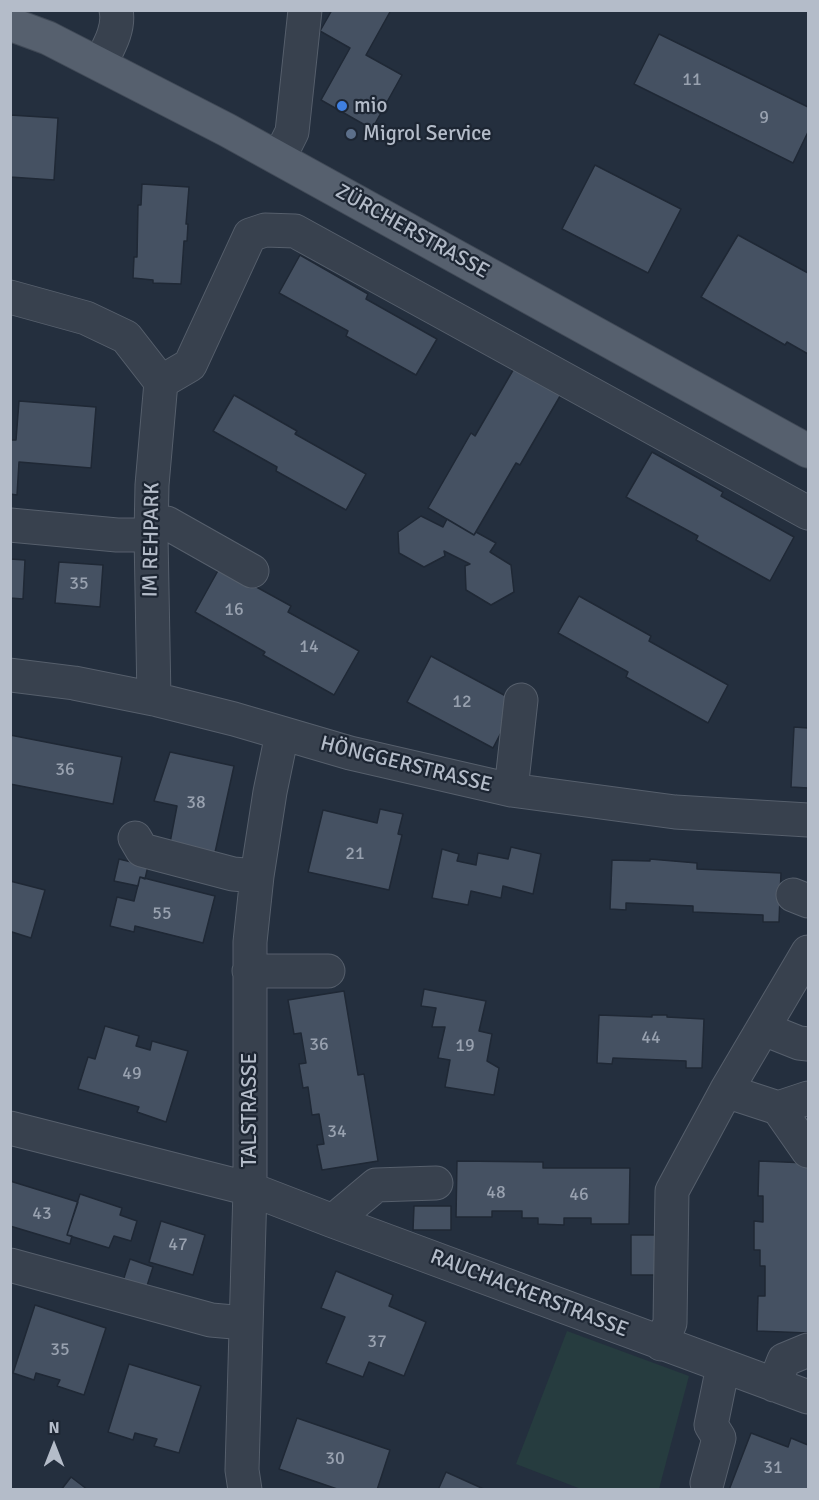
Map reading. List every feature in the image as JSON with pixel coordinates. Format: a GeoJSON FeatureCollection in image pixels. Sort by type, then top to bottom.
{"type":"FeatureCollection","features":[{"type":"Feature","properties":{"kind":"main road","name":"ZÜRCHERSTRASSE"},"geometry":{"type":"LineString","coordinates":[[10,24],[48,38],[279,158],[808,451]]}},
{"type":"Feature","properties":{"kind":"street"},"geometry":{"type":"LineString","coordinates":[[100,64],[112,41],[117,18],[116,10]]}},
{"type":"Feature","properties":{"kind":"street"},"geometry":{"type":"LineString","coordinates":[[279,158],[292,132],[305,10]]}},
{"type":"Feature","properties":{"kind":"street"},"geometry":{"type":"LineString","coordinates":[[10,297],[86,318],[126,337],[161,381],[190,365],[250,235],[266,230],[295,231],[808,513]]}},
{"type":"Feature","properties":{"kind":"street","name":"IM REHPARK"},"geometry":{"type":"LineString","coordinates":[[154,699],[151,529],[152,485],[161,381]]}},
{"type":"Feature","properties":{"kind":"street"},"geometry":{"type":"LineString","coordinates":[[10,525],[117,535],[151,529],[168,523],[252,571]]}},
{"type":"Feature","properties":{"kind":"street","name":"HÖNGGERSTRASSE"},"geometry":{"type":"LineString","coordinates":[[10,675],[74,683],[154,699],[234,719],[372,759],[511,790],[675,812],[808,820]]}},
{"type":"Feature","properties":{"kind":"street"},"geometry":{"type":"LineString","coordinates":[[511,790],[521,700]]}},
{"type":"Feature","properties":{"kind":"street","name":"TALSTRASSE"},"geometry":{"type":"LineString","coordinates":[[245,1490],[242,1470],[250,1189],[249,971],[257,876],[282,734]]}},
{"type":"Feature","properties":{"kind":"street"},"geometry":{"type":"LineString","coordinates":[[135,838],[142,850],[233,874],[257,876]]}},
{"type":"Feature","properties":{"kind":"street"},"geometry":{"type":"LineString","coordinates":[[661,1344],[669,1323],[672,1191],[726,1091],[808,952]]}},
{"type":"Feature","properties":{"kind":"street"},"geometry":{"type":"LineString","coordinates":[[249,971],[328,972]]}},
{"type":"Feature","properties":{"kind":"street"},"geometry":{"type":"LineString","coordinates":[[764,1029],[799,1043],[808,1044]]}},
{"type":"Feature","properties":{"kind":"street"},"geometry":{"type":"LineString","coordinates":[[726,1091],[778,1108],[808,1098]]}},
{"type":"Feature","properties":{"kind":"street"},"geometry":{"type":"LineString","coordinates":[[778,1108],[808,1151]]}},
{"type":"Feature","properties":{"kind":"street","name":"RAUCHACKERSTRASSE"},"geometry":{"type":"LineString","coordinates":[[10,1128],[250,1189],[808,1398]]}},
{"type":"Feature","properties":{"kind":"street"},"geometry":{"type":"LineString","coordinates":[[333,1221],[376,1185],[436,1183]]}},
{"type":"Feature","properties":{"kind":"street"},"geometry":{"type":"LineString","coordinates":[[10,1265],[211,1320],[245,1323]]}},
{"type":"Feature","properties":{"kind":"street"},"geometry":{"type":"LineString","coordinates":[[774,1385],[784,1360],[808,1350]]}},
{"type":"Feature","properties":{"kind":"street"},"geometry":{"type":"LineString","coordinates":[[707,1483],[719,1438],[711,1425],[720,1381],[726,1368]]}},
{"type":"Feature","properties":{"kind":"green space"},"geometry":{"type":"Polygon","coordinates":[[[567,1331],[689,1376],[659,1489],[581,1489],[516,1464],[567,1331]]]}},
{"type":"Feature","properties":{"kind":"building"},"geometry":{"type":"Polygon","coordinates":[[[332,10],[391,10],[366,55],[402,75],[372,129],[321,100],[350,48],[320,31],[332,10]]]}},
{"type":"Feature","properties":{"kind":"building"},"geometry":{"type":"Polygon","coordinates":[[[659,34],[808,107],[808,132],[793,163],[634,84],[659,34]]]}},
{"type":"Feature","properties":{"kind":"building"},"geometry":{"type":"Polygon","coordinates":[[[10,115],[58,118],[54,180],[10,177],[10,115]]]}},
{"type":"Feature","properties":{"kind":"building"},"geometry":{"type":"Polygon","coordinates":[[[595,165],[681,209],[648,273],[562,229],[595,165]]]}},
{"type":"Feature","properties":{"kind":"building"},"geometry":{"type":"Polygon","coordinates":[[[142,184],[189,187],[187,241],[184,241],[181,284],[153,283],[153,280],[133,278],[134,257],[137,257],[138,205],[141,205],[142,184]]]}},
{"type":"Feature","properties":{"kind":"building"},"geometry":{"type":"Polygon","coordinates":[[[738,235],[808,273],[808,354],[787,342],[785,345],[701,297],[738,235]]]}},
{"type":"Feature","properties":{"kind":"building"},"geometry":{"type":"Polygon","coordinates":[[[300,255],[368,294],[366,299],[437,339],[416,375],[346,336],[348,331],[279,293],[300,255]]]}},
{"type":"Feature","properties":{"kind":"building"},"geometry":{"type":"Polygon","coordinates":[[[516,365],[563,391],[520,465],[516,463],[474,535],[428,508],[471,433],[475,436],[516,365]]]}},
{"type":"Feature","properties":{"kind":"building"},"geometry":{"type":"Polygon","coordinates":[[[234,395],[297,431],[295,434],[366,474],[346,510],[276,471],[277,467],[213,431],[234,395]]]}},
{"type":"Feature","properties":{"kind":"building"},"geometry":{"type":"Polygon","coordinates":[[[19,401],[96,407],[91,468],[19,462],[17,495],[10,494],[10,440],[16,440],[19,401]]]}},
{"type":"Feature","properties":{"kind":"building"},"geometry":{"type":"Polygon","coordinates":[[[652,452],[723,492],[721,496],[794,537],[770,581],[696,540],[698,536],[626,497],[652,452]]]}},
{"type":"Feature","properties":{"kind":"building"},"geometry":{"type":"Polygon","coordinates":[[[421,516],[443,527],[447,519],[474,535],[476,532],[496,543],[490,552],[511,565],[514,592],[491,605],[466,590],[465,566],[470,564],[444,551],[445,556],[424,567],[399,553],[398,532],[421,516]]]}},
{"type":"Feature","properties":{"kind":"building"},"geometry":{"type":"Polygon","coordinates":[[[10,559],[25,560],[23,599],[10,598],[10,559]]]}},
{"type":"Feature","properties":{"kind":"building"},"geometry":{"type":"Polygon","coordinates":[[[59,562],[103,565],[100,607],[55,603],[59,562]]]}},
{"type":"Feature","properties":{"kind":"building"},"geometry":{"type":"Polygon","coordinates":[[[220,567],[291,606],[288,612],[359,651],[334,695],[263,655],[265,652],[195,612],[220,567]]]}},
{"type":"Feature","properties":{"kind":"building"},"geometry":{"type":"Polygon","coordinates":[[[579,596],[651,636],[649,641],[728,685],[708,723],[626,677],[628,672],[558,633],[579,596]]]}},
{"type":"Feature","properties":{"kind":"building"},"geometry":{"type":"Polygon","coordinates":[[[431,656],[517,702],[493,748],[407,702],[431,656]]]}},
{"type":"Feature","properties":{"kind":"building"},"geometry":{"type":"Polygon","coordinates":[[[794,727],[808,728],[808,788],[791,787],[794,727]]]}},
{"type":"Feature","properties":{"kind":"building"},"geometry":{"type":"Polygon","coordinates":[[[10,735],[122,757],[113,804],[10,784],[10,735]]]}},
{"type":"Feature","properties":{"kind":"building"},"geometry":{"type":"Polygon","coordinates":[[[170,752],[234,766],[214,857],[169,848],[177,806],[154,801],[170,752]]]}},
{"type":"Feature","properties":{"kind":"building"},"geometry":{"type":"Polygon","coordinates":[[[380,809],[403,814],[398,834],[402,835],[389,890],[308,872],[323,810],[377,823],[380,809]]]}},
{"type":"Feature","properties":{"kind":"building"},"geometry":{"type":"Polygon","coordinates":[[[511,847],[541,854],[533,894],[503,886],[501,898],[471,891],[468,905],[432,898],[442,849],[459,854],[457,861],[476,865],[478,853],[508,859],[511,847]]]}},
{"type":"Feature","properties":{"kind":"building"},"geometry":{"type":"Polygon","coordinates":[[[119,859],[148,866],[145,879],[140,877],[138,886],[114,881],[119,859]]]}},
{"type":"Feature","properties":{"kind":"building"},"geometry":{"type":"Polygon","coordinates":[[[650,859],[697,863],[697,869],[781,873],[779,922],[763,922],[763,915],[693,912],[693,906],[626,903],[626,910],[610,909],[612,860],[650,861],[650,859]]]}},
{"type":"Feature","properties":{"kind":"building"},"geometry":{"type":"Polygon","coordinates":[[[140,877],[215,896],[203,943],[135,926],[134,932],[110,926],[117,897],[134,901],[140,877]]]}},
{"type":"Feature","properties":{"kind":"building"},"geometry":{"type":"Polygon","coordinates":[[[10,881],[45,890],[31,938],[12,932],[10,937],[10,881]]]}},
{"type":"Feature","properties":{"kind":"building"},"geometry":{"type":"Polygon","coordinates":[[[424,989],[486,1001],[479,1031],[492,1034],[487,1061],[499,1068],[494,1095],[445,1087],[450,1060],[438,1058],[445,1027],[432,1027],[436,1008],[421,1006],[424,989]]]}},
{"type":"Feature","properties":{"kind":"building"},"geometry":{"type":"Polygon","coordinates":[[[344,991],[358,1075],[364,1074],[378,1161],[322,1170],[317,1145],[324,1144],[319,1114],[312,1115],[308,1087],[303,1088],[299,1064],[306,1063],[301,1033],[294,1034],[288,1000],[344,991]]]}},
{"type":"Feature","properties":{"kind":"building"},"geometry":{"type":"Polygon","coordinates":[[[599,1015],[652,1017],[652,1015],[667,1015],[667,1017],[704,1019],[702,1068],[686,1068],[686,1061],[613,1058],[612,1064],[597,1063],[599,1015]]]}},
{"type":"Feature","properties":{"kind":"building"},"geometry":{"type":"Polygon","coordinates":[[[105,1026],[139,1036],[136,1046],[150,1050],[152,1041],[188,1051],[166,1122],[137,1112],[139,1107],[78,1089],[88,1057],[95,1059],[105,1026]]]}},
{"type":"Feature","properties":{"kind":"building"},"geometry":{"type":"Polygon","coordinates":[[[457,1161],[543,1162],[543,1168],[630,1168],[629,1224],[591,1224],[591,1218],[564,1218],[564,1225],[538,1224],[538,1218],[522,1218],[522,1211],[492,1211],[492,1217],[456,1217],[457,1161]]]}},
{"type":"Feature","properties":{"kind":"building"},"geometry":{"type":"Polygon","coordinates":[[[759,1161],[808,1163],[808,1333],[757,1331],[758,1296],[765,1296],[765,1266],[760,1266],[760,1250],[754,1250],[754,1221],[763,1222],[763,1196],[758,1196],[759,1161]]]}},
{"type":"Feature","properties":{"kind":"building"},"geometry":{"type":"Polygon","coordinates":[[[10,1181],[78,1202],[67,1235],[72,1236],[70,1244],[10,1226],[10,1181]]]}},
{"type":"Feature","properties":{"kind":"building"},"geometry":{"type":"Polygon","coordinates":[[[80,1194],[122,1208],[120,1215],[137,1221],[131,1241],[114,1236],[109,1248],[67,1235],[80,1194]]]}},
{"type":"Feature","properties":{"kind":"building"},"geometry":{"type":"Polygon","coordinates":[[[414,1206],[451,1206],[451,1230],[413,1230],[414,1206]]]}},
{"type":"Feature","properties":{"kind":"building"},"geometry":{"type":"Polygon","coordinates":[[[161,1221],[205,1235],[193,1275],[149,1262],[161,1221]]]}},
{"type":"Feature","properties":{"kind":"building"},"geometry":{"type":"Polygon","coordinates":[[[631,1235],[658,1235],[657,1275],[631,1275],[631,1235]]]}},
{"type":"Feature","properties":{"kind":"building"},"geometry":{"type":"Polygon","coordinates":[[[130,1259],[153,1267],[146,1289],[123,1281],[130,1259]]]}},
{"type":"Feature","properties":{"kind":"building"},"geometry":{"type":"Polygon","coordinates":[[[336,1271],[393,1295],[389,1306],[426,1322],[404,1376],[369,1362],[363,1377],[326,1363],[345,1317],[321,1308],[336,1271]]]}},
{"type":"Feature","properties":{"kind":"building"},"geometry":{"type":"Polygon","coordinates":[[[35,1305],[106,1328],[84,1395],[57,1386],[60,1380],[36,1373],[34,1380],[13,1373],[35,1305]]]}},
{"type":"Feature","properties":{"kind":"building"},"geometry":{"type":"Polygon","coordinates":[[[129,1364],[201,1386],[179,1453],[154,1446],[157,1439],[135,1433],[133,1440],[108,1432],[129,1364]]]}},
{"type":"Feature","properties":{"kind":"building"},"geometry":{"type":"Polygon","coordinates":[[[297,1418],[390,1450],[377,1490],[340,1490],[279,1469],[297,1418]]]}},
{"type":"Feature","properties":{"kind":"building"},"geometry":{"type":"Polygon","coordinates":[[[751,1433],[788,1447],[791,1438],[808,1445],[808,1490],[729,1490],[751,1433]]]}},
{"type":"Feature","properties":{"kind":"building"},"geometry":{"type":"Polygon","coordinates":[[[446,1472],[486,1490],[438,1490],[446,1472]]]}},
{"type":"Feature","properties":{"kind":"building"},"geometry":{"type":"Polygon","coordinates":[[[71,1477],[88,1490],[61,1490],[71,1477]]]}},
{"type":"Feature","properties":{"kind":"place","name":"mio"},"geometry":{"type":"Point","coordinates":[342,106]}},
{"type":"Feature","properties":{"kind":"place","name":"Migrol Service"},"geometry":{"type":"Point","coordinates":[351,134]}}]}
